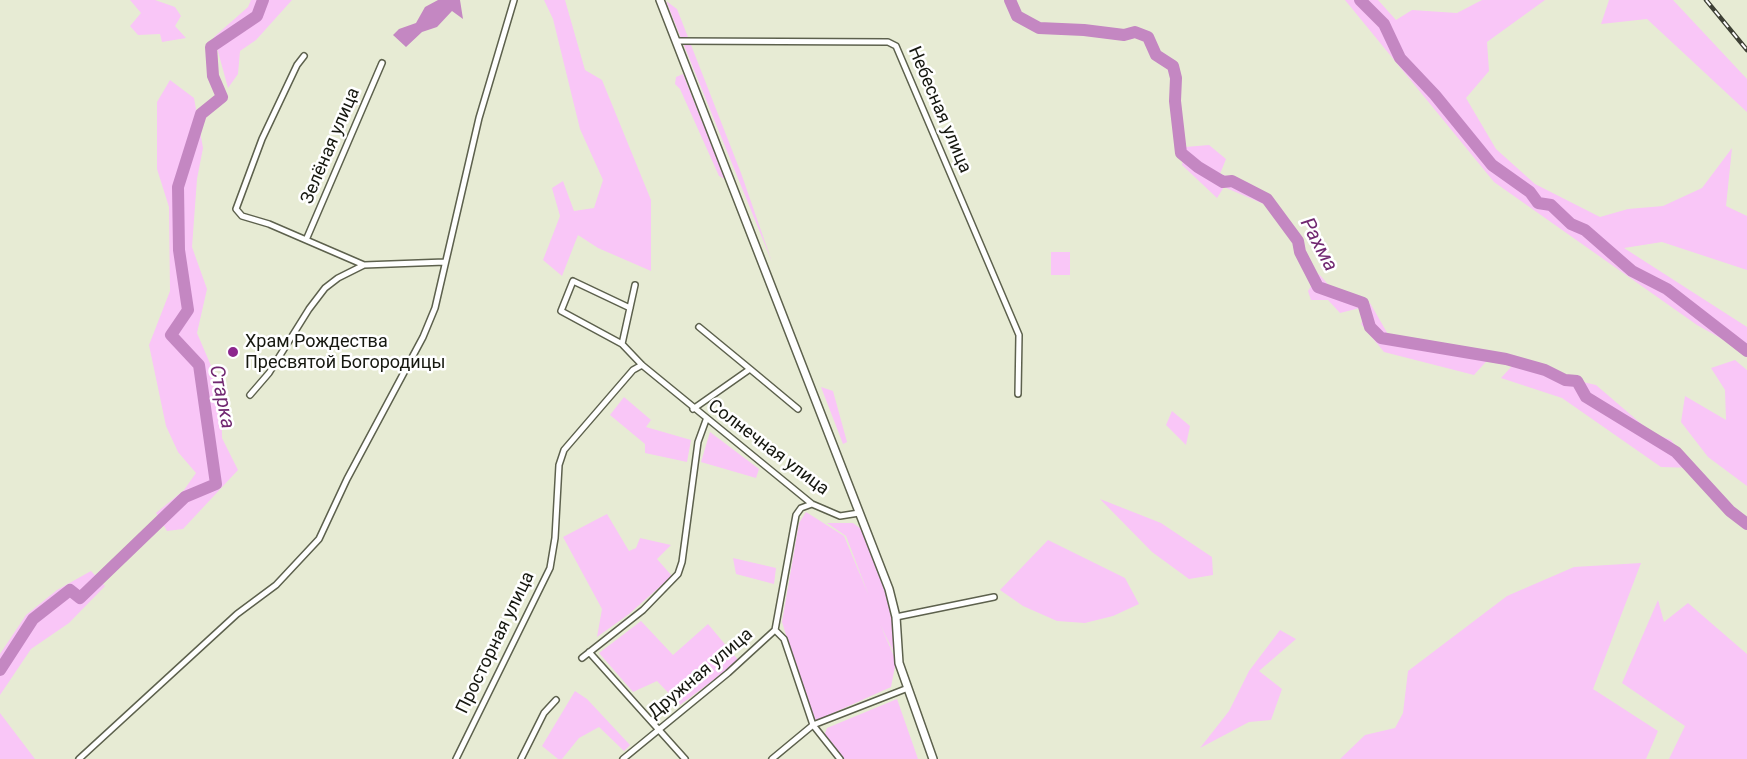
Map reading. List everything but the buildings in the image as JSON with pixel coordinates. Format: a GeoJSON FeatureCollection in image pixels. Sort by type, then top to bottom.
{"type":"FeatureCollection","features":[{"type":"Feature","properties":{"kind":"street"},"geometry":{"type":"LineString","coordinates":[[79,759],[237,614],[276,585],[320,539],[347,479],[423,338],[435,308],[479,117],[514,0]]}},
{"type":"Feature","properties":{"kind":"street"},"geometry":{"type":"LineString","coordinates":[[660,0],[889,589],[896,617],[897,649],[933,759]]}},
{"type":"Feature","properties":{"kind":"street","name":"Небесная улица"},"geometry":{"type":"LineString","coordinates":[[676,41],[888,42],[896,46],[1019,335],[1018,394]]}},
{"type":"Feature","properties":{"kind":"street"},"geometry":{"type":"LineString","coordinates":[[304,56],[297,65],[262,140],[236,209],[242,216],[269,224],[364,265]]}},
{"type":"Feature","properties":{"kind":"street","name":"Зелёная улица"},"geometry":{"type":"LineString","coordinates":[[306,240],[382,63]]}},
{"type":"Feature","properties":{"kind":"street"},"geometry":{"type":"LineString","coordinates":[[250,395],[269,373],[325,288],[338,278],[364,265],[445,262]]}},
{"type":"Feature","properties":{"kind":"street","name":"Солнечная улица"},"geometry":{"type":"LineString","coordinates":[[630,308],[573,281],[561,311],[622,344],[642,366],[706,420],[812,504],[840,516],[859,513]]}},
{"type":"Feature","properties":{"kind":"street"},"geometry":{"type":"LineString","coordinates":[[622,344],[635,285]]}},
{"type":"Feature","properties":{"kind":"street"},"geometry":{"type":"LineString","coordinates":[[699,327],[798,409]]}},
{"type":"Feature","properties":{"kind":"street","name":"Просторная улица"},"geometry":{"type":"LineString","coordinates":[[456,759],[550,568],[555,538],[559,465],[564,450],[633,370],[642,366]]}},
{"type":"Feature","properties":{"kind":"street","name":"Солнечная улица"},"geometry":{"type":"LineString","coordinates":[[693,409],[750,369]]}},
{"type":"Feature","properties":{"kind":"street"},"geometry":{"type":"LineString","coordinates":[[582,658],[643,610],[678,574],[682,562],[698,442],[706,420]]}},
{"type":"Feature","properties":{"kind":"street","name":"Дружная улица"},"geometry":{"type":"LineString","coordinates":[[623,759],[728,673],[775,630],[796,515],[801,508],[812,504]]}},
{"type":"Feature","properties":{"kind":"street"},"geometry":{"type":"LineString","coordinates":[[896,617],[994,597]]}},
{"type":"Feature","properties":{"kind":"street"},"geometry":{"type":"LineString","coordinates":[[775,630],[784,639],[813,725],[840,759]]}},
{"type":"Feature","properties":{"kind":"street"},"geometry":{"type":"LineString","coordinates":[[589,652],[684,759]]}},
{"type":"Feature","properties":{"kind":"street"},"geometry":{"type":"LineString","coordinates":[[772,759],[813,725],[908,688]]}},
{"type":"Feature","properties":{"kind":"street"},"geometry":{"type":"LineString","coordinates":[[521,759],[544,713],[556,700]]}},
{"type":"Feature","properties":{"kind":"shaded area"},"geometry":{"type":"Polygon","coordinates":[[[130,0],[155,0],[175,7],[181,16],[175,26],[186,38],[162,42],[160,34],[138,35],[130,26],[141,13],[130,0]]]}},
{"type":"Feature","properties":{"kind":"shaded area"},"geometry":{"type":"Polygon","coordinates":[[[251,0],[292,0],[256,40],[240,51],[238,74],[228,88],[214,37],[248,7],[251,0]]]}},
{"type":"Feature","properties":{"kind":"shaded area"},"geometry":{"type":"Polygon","coordinates":[[[438,0],[460,0],[463,19],[452,11],[437,27],[422,32],[406,47],[393,35],[399,29],[416,23],[425,7],[438,0]]]}},
{"type":"Feature","properties":{"kind":"shaded area"},"geometry":{"type":"Polygon","coordinates":[[[544,0],[565,0],[585,70],[602,80],[651,200],[651,271],[598,248],[578,235],[562,276],[543,260],[560,216],[552,188],[563,181],[574,211],[594,208],[603,180],[580,129],[553,19],[544,0]]]}},
{"type":"Feature","properties":{"kind":"shaded area"},"geometry":{"type":"Polygon","coordinates":[[[1345,0],[1378,0],[1396,20],[1412,10],[1457,13],[1482,0],[1545,0],[1487,42],[1489,71],[1466,98],[1496,149],[1535,184],[1600,217],[1628,209],[1663,206],[1702,188],[1732,148],[1726,206],[1747,216],[1747,270],[1662,242],[1624,248],[1747,327],[1747,353],[1697,325],[1494,182],[1345,0]]]}},
{"type":"Feature","properties":{"kind":"shaded area"},"geometry":{"type":"Polygon","coordinates":[[[1609,0],[1673,0],[1747,79],[1747,112],[1647,19],[1601,24],[1609,0]]]}},
{"type":"Feature","properties":{"kind":"shaded area"},"geometry":{"type":"Polygon","coordinates":[[[666,1],[677,9],[741,173],[772,262],[666,1]]]}},
{"type":"Feature","properties":{"kind":"shaded area"},"geometry":{"type":"Polygon","coordinates":[[[683,74],[725,179],[719,176],[680,89],[675,84],[676,77],[683,74]]]}},
{"type":"Feature","properties":{"kind":"shaded area"},"geometry":{"type":"Polygon","coordinates":[[[170,80],[194,98],[203,148],[197,179],[192,247],[207,289],[197,333],[221,389],[222,438],[238,470],[183,529],[167,531],[156,513],[184,490],[196,473],[178,452],[166,426],[149,345],[170,291],[169,207],[157,169],[157,102],[170,80]]]}},
{"type":"Feature","properties":{"kind":"shaded area"},"geometry":{"type":"Polygon","coordinates":[[[1209,145],[1226,159],[1220,174],[1247,182],[1259,189],[1266,205],[1224,187],[1217,198],[1182,165],[1185,147],[1209,145]]]}},
{"type":"Feature","properties":{"kind":"shaded area"},"geometry":{"type":"Polygon","coordinates":[[[1051,252],[1070,252],[1070,275],[1051,275],[1051,252]]]}},
{"type":"Feature","properties":{"kind":"shaded area"},"geometry":{"type":"Polygon","coordinates":[[[1319,274],[1332,289],[1354,297],[1360,308],[1340,313],[1328,300],[1311,300],[1308,291],[1319,274]]]}},
{"type":"Feature","properties":{"kind":"shaded area"},"geometry":{"type":"Polygon","coordinates":[[[1370,303],[1389,336],[1493,354],[1474,375],[1384,352],[1361,324],[1370,303]]]}},
{"type":"Feature","properties":{"kind":"shaded area"},"geometry":{"type":"Polygon","coordinates":[[[1735,360],[1747,370],[1747,486],[1708,457],[1681,422],[1685,396],[1726,420],[1725,390],[1711,368],[1735,360]]]}},
{"type":"Feature","properties":{"kind":"shaded area"},"geometry":{"type":"Polygon","coordinates":[[[1512,366],[1596,385],[1652,433],[1671,440],[1694,468],[1661,467],[1562,398],[1501,378],[1512,366]]]}},
{"type":"Feature","properties":{"kind":"shaded area"},"geometry":{"type":"Polygon","coordinates":[[[821,387],[833,391],[847,442],[843,444],[821,387]]]}},
{"type":"Feature","properties":{"kind":"shaded area"},"geometry":{"type":"Polygon","coordinates":[[[624,397],[651,420],[646,427],[691,440],[687,462],[645,453],[645,444],[610,415],[624,397]]]}},
{"type":"Feature","properties":{"kind":"shaded area"},"geometry":{"type":"Polygon","coordinates":[[[1172,411],[1190,426],[1186,445],[1166,425],[1172,411]]]}},
{"type":"Feature","properties":{"kind":"shaded area"},"geometry":{"type":"Polygon","coordinates":[[[710,432],[759,469],[756,478],[701,462],[710,432]]]}},
{"type":"Feature","properties":{"kind":"shaded area"},"geometry":{"type":"Polygon","coordinates":[[[1100,499],[1161,523],[1212,557],[1213,575],[1189,579],[1152,552],[1100,499]]]}},
{"type":"Feature","properties":{"kind":"shaded area"},"geometry":{"type":"Polygon","coordinates":[[[806,512],[844,536],[869,596],[846,536],[827,523],[853,523],[861,529],[882,581],[891,611],[895,655],[880,624],[896,661],[891,687],[813,722],[782,622],[799,523],[806,512]]]}},
{"type":"Feature","properties":{"kind":"shaded area"},"geometry":{"type":"Polygon","coordinates":[[[607,514],[629,551],[636,548],[640,538],[671,545],[657,559],[672,576],[629,614],[597,637],[602,609],[563,537],[607,514]]]}},
{"type":"Feature","properties":{"kind":"shaded area"},"geometry":{"type":"Polygon","coordinates":[[[1048,540],[1125,578],[1139,604],[1113,616],[1085,623],[1057,621],[1023,606],[1000,590],[1048,540]]]}},
{"type":"Feature","properties":{"kind":"shaded area"},"geometry":{"type":"Polygon","coordinates":[[[733,558],[776,568],[774,584],[736,574],[733,558]]]}},
{"type":"Feature","properties":{"kind":"shaded area"},"geometry":{"type":"Polygon","coordinates":[[[1641,563],[1593,689],[1658,731],[1646,759],[1340,759],[1365,735],[1395,728],[1403,713],[1408,671],[1507,596],[1574,567],[1641,563]]]}},
{"type":"Feature","properties":{"kind":"shaded area"},"geometry":{"type":"Polygon","coordinates":[[[91,571],[105,586],[69,623],[31,649],[0,695],[0,654],[26,615],[57,590],[91,571]]]}},
{"type":"Feature","properties":{"kind":"shaded area"},"geometry":{"type":"Polygon","coordinates":[[[1658,600],[1664,622],[1688,603],[1747,654],[1747,759],[1669,759],[1685,726],[1622,683],[1658,600]]]}},
{"type":"Feature","properties":{"kind":"shaded area"},"geometry":{"type":"Polygon","coordinates":[[[641,621],[673,655],[708,624],[739,661],[680,705],[657,681],[633,692],[599,653],[641,621]]]}},
{"type":"Feature","properties":{"kind":"shaded area"},"geometry":{"type":"Polygon","coordinates":[[[1280,630],[1296,639],[1259,671],[1282,689],[1271,720],[1249,722],[1200,748],[1229,711],[1249,671],[1280,630]]]}},
{"type":"Feature","properties":{"kind":"shaded area"},"geometry":{"type":"Polygon","coordinates":[[[575,691],[587,699],[630,745],[624,751],[599,727],[579,738],[562,759],[558,759],[542,746],[575,691]]]}},
{"type":"Feature","properties":{"kind":"shaded area"},"geometry":{"type":"Polygon","coordinates":[[[897,699],[918,759],[843,759],[824,736],[827,728],[897,699]]]}},
{"type":"Feature","properties":{"kind":"shaded area"},"geometry":{"type":"Polygon","coordinates":[[[0,713],[35,759],[0,759],[0,713]]]}},
{"type":"Feature","properties":{"kind":"waterway","name":"Старка"},"geometry":{"type":"LineString","coordinates":[[0,670],[33,619],[70,590],[80,598],[185,497],[216,484],[199,365],[171,335],[188,310],[179,250],[178,187],[201,114],[222,97],[213,76],[211,47],[257,16],[263,0]]}},
{"type":"Feature","properties":{"kind":"waterway","name":"Рахма"},"geometry":{"type":"LineString","coordinates":[[1010,0],[1017,16],[1039,28],[1124,35],[1135,32],[1148,37],[1156,55],[1173,66],[1176,78],[1175,101],[1181,153],[1198,167],[1223,182],[1232,181],[1267,199],[1298,241],[1300,252],[1318,287],[1363,303],[1370,327],[1381,338],[1506,359],[1545,370],[1565,380],[1577,381],[1586,397],[1676,452],[1730,511],[1747,524]]}},
{"type":"Feature","properties":{"kind":"waterway"},"geometry":{"type":"LineString","coordinates":[[1360,0],[1384,24],[1400,58],[1435,95],[1492,165],[1530,192],[1538,203],[1551,205],[1571,224],[1585,230],[1632,271],[1667,289],[1747,351]]}},
{"type":"Feature","properties":{"kind":"railway"},"geometry":{"type":"LineString","coordinates":[[1706,0],[1747,50]]}},
{"type":"Feature","properties":{"kind":"place","name":"Храм Рождества Пресвятой Богородицы"},"geometry":{"type":"Point","coordinates":[233,352]}}]}
